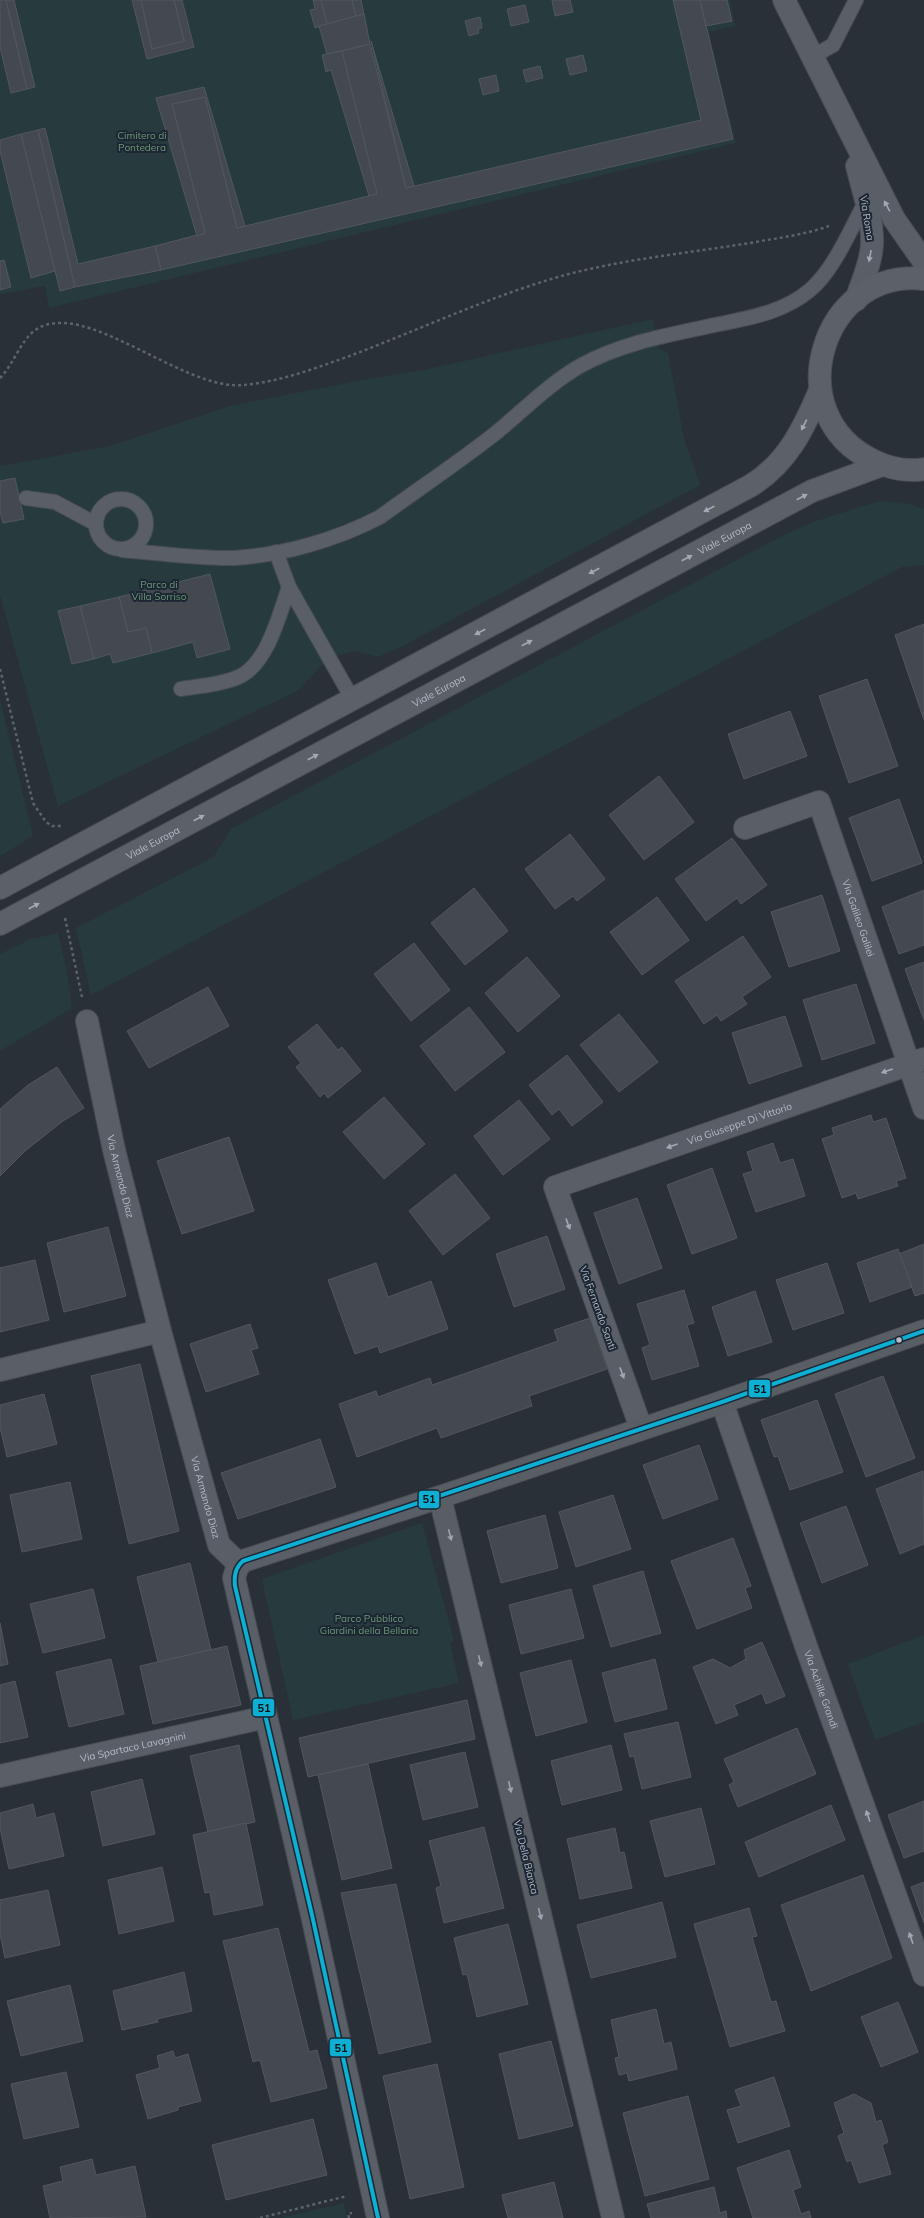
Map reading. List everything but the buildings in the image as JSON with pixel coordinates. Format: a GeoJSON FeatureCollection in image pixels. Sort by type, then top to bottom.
{"type":"FeatureCollection","features":[{"type":"Feature","properties":{"kind":"main road"},"geometry":{"type":"LineString","coordinates":[[922,472],[882,465],[864,456],[851,447],[839,433],[829,417],[820,390],[819,369],[827,335],[842,313],[856,300],[870,290],[888,282],[906,279],[924,280]]}},
{"type":"Feature","properties":{"kind":"main road"},"geometry":{"type":"LineString","coordinates":[[0,888],[353,700],[764,478],[782,461],[796,441],[820,390]]}},
{"type":"Feature","properties":{"kind":"main road","name":"Viale Europa"},"geometry":{"type":"LineString","coordinates":[[0,924],[812,491],[882,465]]}},
{"type":"Feature","properties":{"kind":"street","name":"Via Roma"},"geometry":{"type":"LineString","coordinates":[[784,0],[850,135],[894,219],[924,262]]}},
{"type":"Feature","properties":{"kind":"street","name":"Via Roma"},"geometry":{"type":"LineString","coordinates":[[850,135],[866,201],[872,244],[866,272],[856,300]]}},
{"type":"Feature","properties":{"kind":"street","name":"Via Galileo Galilei"},"geometry":{"type":"LineString","coordinates":[[745,828],[819,802],[916,1061],[924,1108]]}},
{"type":"Feature","properties":{"kind":"street","name":"Via Armando Diaz"},"geometry":{"type":"LineString","coordinates":[[87,1021],[114,1150],[160,1332],[219,1545],[239,1564]]}},
{"type":"Feature","properties":{"kind":"street","name":"Via Giuseppe Di Vittorio"},"geometry":{"type":"LineString","coordinates":[[555,1187],[916,1061]]}},
{"type":"Feature","properties":{"kind":"street","name":"Via Fernando Santi"},"geometry":{"type":"LineString","coordinates":[[555,1187],[641,1428]]}},
{"type":"Feature","properties":{"kind":"street"},"geometry":{"type":"LineString","coordinates":[[378,2218],[312,1915],[235,1586],[235,1572],[239,1564],[722,1402],[924,1331]]}},
{"type":"Feature","properties":{"kind":"street"},"geometry":{"type":"LineString","coordinates":[[0,1370],[160,1332]]}},
{"type":"Feature","properties":{"kind":"street","name":"Via Achille Grandi"},"geometry":{"type":"LineString","coordinates":[[722,1402],[806,1646],[856,1781],[924,1975]]}},
{"type":"Feature","properties":{"kind":"street","name":"Via Della Bianca"},"geometry":{"type":"LineString","coordinates":[[440,1497],[613,2218]]}},
{"type":"Feature","properties":{"kind":"street","name":"Via Spartaco Lavagnini"},"geometry":{"type":"LineString","coordinates":[[0,1776],[266,1717]]}},
{"type":"Feature","properties":{"kind":"lane"},"geometry":{"type":"LineString","coordinates":[[812,57],[834,45],[856,0]]}},
{"type":"Feature","properties":{"kind":"lane"},"geometry":{"type":"LineString","coordinates":[[122,550],[130,548],[143,538],[146,526],[145,517],[139,506],[129,500],[113,500],[104,506],[98,514],[96,524],[99,537],[105,544],[114,549],[122,550],[233,558],[276,552],[334,536],[380,517],[473,450],[554,383],[596,358],[636,342],[769,313],[796,300],[810,290],[827,270],[866,201]]}},
{"type":"Feature","properties":{"kind":"lane"},"geometry":{"type":"LineString","coordinates":[[26,498],[55,502],[96,524]]}},
{"type":"Feature","properties":{"kind":"lane"},"geometry":{"type":"LineString","coordinates":[[143,538],[154,552]]}},
{"type":"Feature","properties":{"kind":"lane"},"geometry":{"type":"LineString","coordinates":[[276,552],[289,587],[353,700]]}},
{"type":"Feature","properties":{"kind":"lane"},"geometry":{"type":"LineString","coordinates":[[181,688],[236,678],[252,667],[264,651],[289,587]]}},
{"type":"Feature","properties":{"kind":"path"},"geometry":{"type":"LineString","coordinates":[[0,378],[32,333],[44,325],[58,322],[73,324],[123,341],[170,366],[215,383],[242,386],[281,380],[359,352],[491,299],[566,275],[638,259],[799,235],[834,224]]}},
{"type":"Feature","properties":{"kind":"path"},"geometry":{"type":"LineString","coordinates":[[0,669],[33,803],[46,822],[52,826],[68,823]]}},
{"type":"Feature","properties":{"kind":"path"},"geometry":{"type":"LineString","coordinates":[[65,917],[87,1021]]}},
{"type":"Feature","properties":{"kind":"path"},"geometry":{"type":"LineString","coordinates":[[260,2218],[352,2195]]}},
{"type":"Feature","properties":{"kind":"green space","name":"Cimitero di Pontedera"},"geometry":{"type":"Polygon","coordinates":[[[0,0],[730,0],[735,26],[709,32],[736,143],[49,308],[45,286],[0,294],[0,0]]]}},
{"type":"Feature","properties":{"kind":"green space","name":"Parco di Villa Sorriso"},"geometry":{"type":"Polygon","coordinates":[[[653,319],[658,348],[668,353],[684,438],[700,485],[401,647],[378,657],[355,651],[329,658],[297,691],[58,806],[0,595],[0,466],[111,446],[230,406],[357,381],[419,371],[653,319]]]}},
{"type":"Feature","properties":{"kind":"green space"},"geometry":{"type":"Polygon","coordinates":[[[879,501],[910,504],[924,509],[924,565],[902,567],[91,995],[76,928],[210,859],[214,856],[231,829],[782,536],[813,522],[879,501]]]}},
{"type":"Feature","properties":{"kind":"green space"},"geometry":{"type":"Polygon","coordinates":[[[0,699],[33,836],[0,856],[0,699]]]}},
{"type":"Feature","properties":{"kind":"green space"},"geometry":{"type":"Polygon","coordinates":[[[58,933],[67,973],[72,1008],[0,1051],[0,954],[31,939],[58,933]]]}},
{"type":"Feature","properties":{"kind":"green space","name":"Parco Pubblico Giardini della Bellaria"},"geometry":{"type":"Polygon","coordinates":[[[422,1523],[454,1641],[450,1642],[459,1683],[293,1720],[262,1579],[422,1523]]]}},
{"type":"Feature","properties":{"kind":"green space"},"geometry":{"type":"Polygon","coordinates":[[[924,1635],[924,1722],[875,1740],[848,1664],[924,1635]]]}},
{"type":"Feature","properties":{"kind":"green space"},"geometry":{"type":"Polygon","coordinates":[[[344,2203],[347,2218],[281,2218],[344,2203]]]}},
{"type":"Feature","properties":{"kind":"transit line","name":"51"},"geometry":{"type":"LineString","coordinates":[[378,2218],[312,1915],[235,1586],[235,1576],[238,1566],[243,1561],[722,1402],[924,1331]]}}]}
